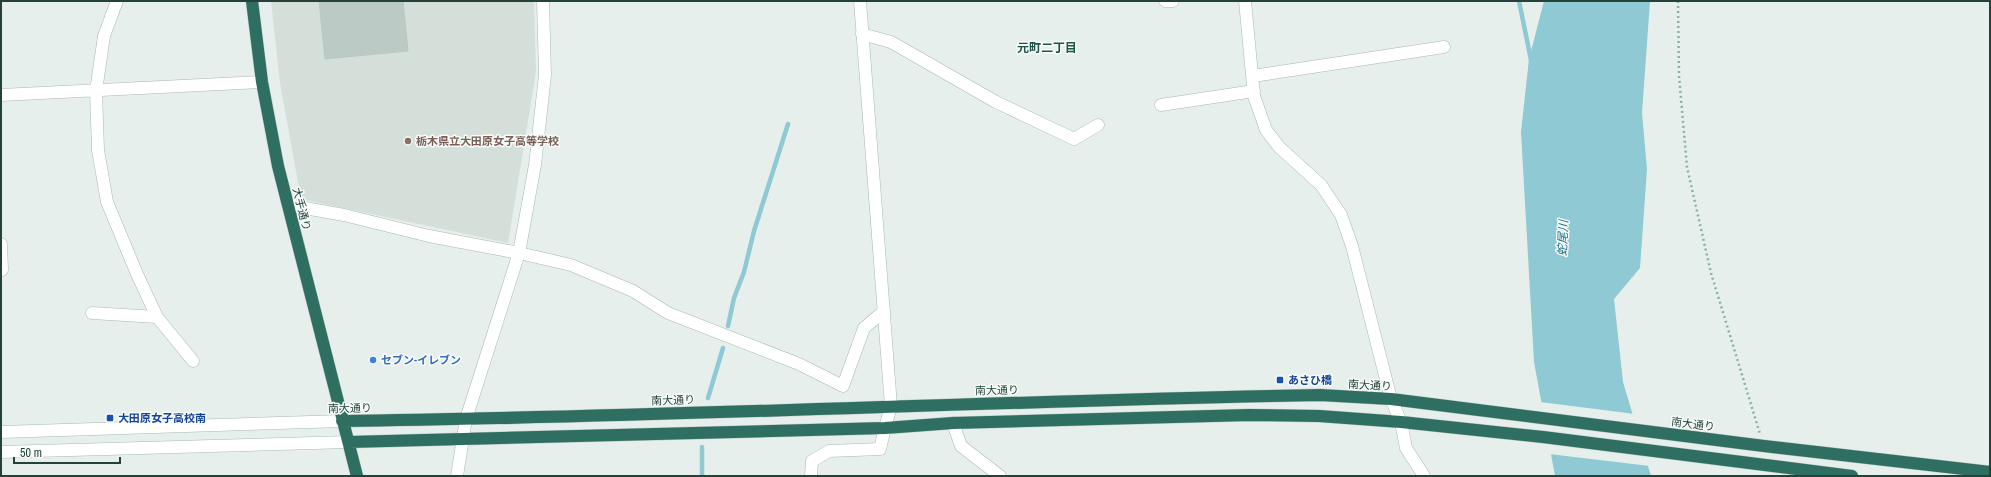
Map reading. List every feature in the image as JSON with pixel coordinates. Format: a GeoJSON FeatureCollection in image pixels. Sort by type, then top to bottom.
{"type":"FeatureCollection","features":[{"type":"Feature","properties":{"kind":"highway","name":"大手通り"},"geometry":{"type":"LineString","coordinates":[[252,1],[269,124],[288,205],[357,476]]}},
{"type":"Feature","properties":{"kind":"highway","name":"南大通り"},"geometry":{"type":"LineString","coordinates":[[342,421],[466,419],[891,406],[1306,396],[1391,398],[1764,446],[1990,472]]}},
{"type":"Feature","properties":{"kind":"highway"},"geometry":{"type":"LineString","coordinates":[[349,442],[885,428],[953,423],[1249,415],[1318,416],[1401,422],[1543,437],[1852,476]]}},
{"type":"Feature","properties":{"kind":"street"},"geometry":{"type":"LineString","coordinates":[[117,1],[104,36],[96,91],[98,150],[106,202],[157,317],[193,361]]}},
{"type":"Feature","properties":{"kind":"street"},"geometry":{"type":"LineString","coordinates":[[457,476],[466,419],[519,253],[534,165],[545,75],[544,1]]}},
{"type":"Feature","properties":{"kind":"street"},"geometry":{"type":"LineString","coordinates":[[811,476],[812,461],[828,451],[880,449],[891,406],[860,1]]}},
{"type":"Feature","properties":{"kind":"street"},"geometry":{"type":"LineString","coordinates":[[1165,1],[1173,1]]}},
{"type":"Feature","properties":{"kind":"street"},"geometry":{"type":"LineString","coordinates":[[1245,1],[1254,91],[1266,130],[1280,147],[1321,185],[1341,215],[1352,246],[1391,398],[1401,422],[1406,448],[1424,476]]}},
{"type":"Feature","properties":{"kind":"street"},"geometry":{"type":"LineString","coordinates":[[862,34],[891,42],[996,102],[1074,139],[1098,125]]}},
{"type":"Feature","properties":{"kind":"street"},"geometry":{"type":"LineString","coordinates":[[1253,76],[1444,47]]}},
{"type":"Feature","properties":{"kind":"street"},"geometry":{"type":"LineString","coordinates":[[1,95],[262,82]]}},
{"type":"Feature","properties":{"kind":"street"},"geometry":{"type":"LineString","coordinates":[[1161,105],[1254,91]]}},
{"type":"Feature","properties":{"kind":"street"},"geometry":{"type":"LineString","coordinates":[[288,205],[344,215],[428,236],[519,253],[571,265],[633,291],[668,314],[799,364],[843,386],[864,328],[884,311]]}},
{"type":"Feature","properties":{"kind":"street"},"geometry":{"type":"LineString","coordinates":[[1,244],[2,270]]}},
{"type":"Feature","properties":{"kind":"street"},"geometry":{"type":"LineString","coordinates":[[92,313],[157,317]]}},
{"type":"Feature","properties":{"kind":"street","name":"南大通り"},"geometry":{"type":"LineString","coordinates":[[1,432],[342,421]]}},
{"type":"Feature","properties":{"kind":"street"},"geometry":{"type":"LineString","coordinates":[[953,423],[960,446],[1000,476]]}},
{"type":"Feature","properties":{"kind":"street"},"geometry":{"type":"LineString","coordinates":[[1,452],[349,442]]}},
{"type":"Feature","properties":{"kind":"path"},"geometry":{"type":"LineString","coordinates":[[1678,1],[1679,76],[1686,167],[1711,272],[1764,446]]}},
{"type":"Feature","properties":{"kind":"shaded area","name":"栃木県立大田原女子高等学校"},"geometry":{"type":"Polygon","coordinates":[[[271,1],[534,1],[536,72],[508,243],[301,199],[280,83],[271,1]]]}},
{"type":"Feature","properties":{"kind":"water","name":"蛇尾川"},"geometry":{"type":"Polygon","coordinates":[[[1544,1],[1650,1],[1642,113],[1647,169],[1640,268],[1614,299],[1623,382],[1651,476],[1555,476],[1534,362],[1521,132],[1529,59],[1544,1]]]}},
{"type":"Feature","properties":{"kind":"pier"},"geometry":{"type":"Polygon","coordinates":[[[1540,402],[1635,414],[1650,466],[1549,454],[1540,402]]]}},
{"type":"Feature","properties":{"kind":"building"},"geometry":{"type":"Polygon","coordinates":[[[319,1],[403,1],[408,51],[325,59],[319,1]]]}},
{"type":"Feature","properties":{"kind":"waterway"},"geometry":{"type":"LineString","coordinates":[[1519,1],[1531,60]]}},
{"type":"Feature","properties":{"kind":"waterway"},"geometry":{"type":"LineString","coordinates":[[728,326],[734,298],[744,272],[754,231],[788,124]]}},
{"type":"Feature","properties":{"kind":"waterway"},"geometry":{"type":"LineString","coordinates":[[708,398],[723,348]]}},
{"type":"Feature","properties":{"kind":"waterway"},"geometry":{"type":"LineString","coordinates":[[702,447],[702,476]]}},
{"type":"Feature","properties":{"kind":"place","name":"栃木県立大田原女子高等学校"},"geometry":{"type":"Point","coordinates":[408,141]}},
{"type":"Feature","properties":{"kind":"place","name":"セブン-イレブン"},"geometry":{"type":"Point","coordinates":[373,360]}},
{"type":"Feature","properties":{"kind":"place","name":"あさひ橋"},"geometry":{"type":"Point","coordinates":[1280,380]}},
{"type":"Feature","properties":{"kind":"place","name":"大田原女子高校南"},"geometry":{"type":"Point","coordinates":[110,418]}},
{"type":"Feature","properties":{"kind":"district","name":"元町二丁目"},"geometry":{"type":"Point","coordinates":[1047,48]}}]}
